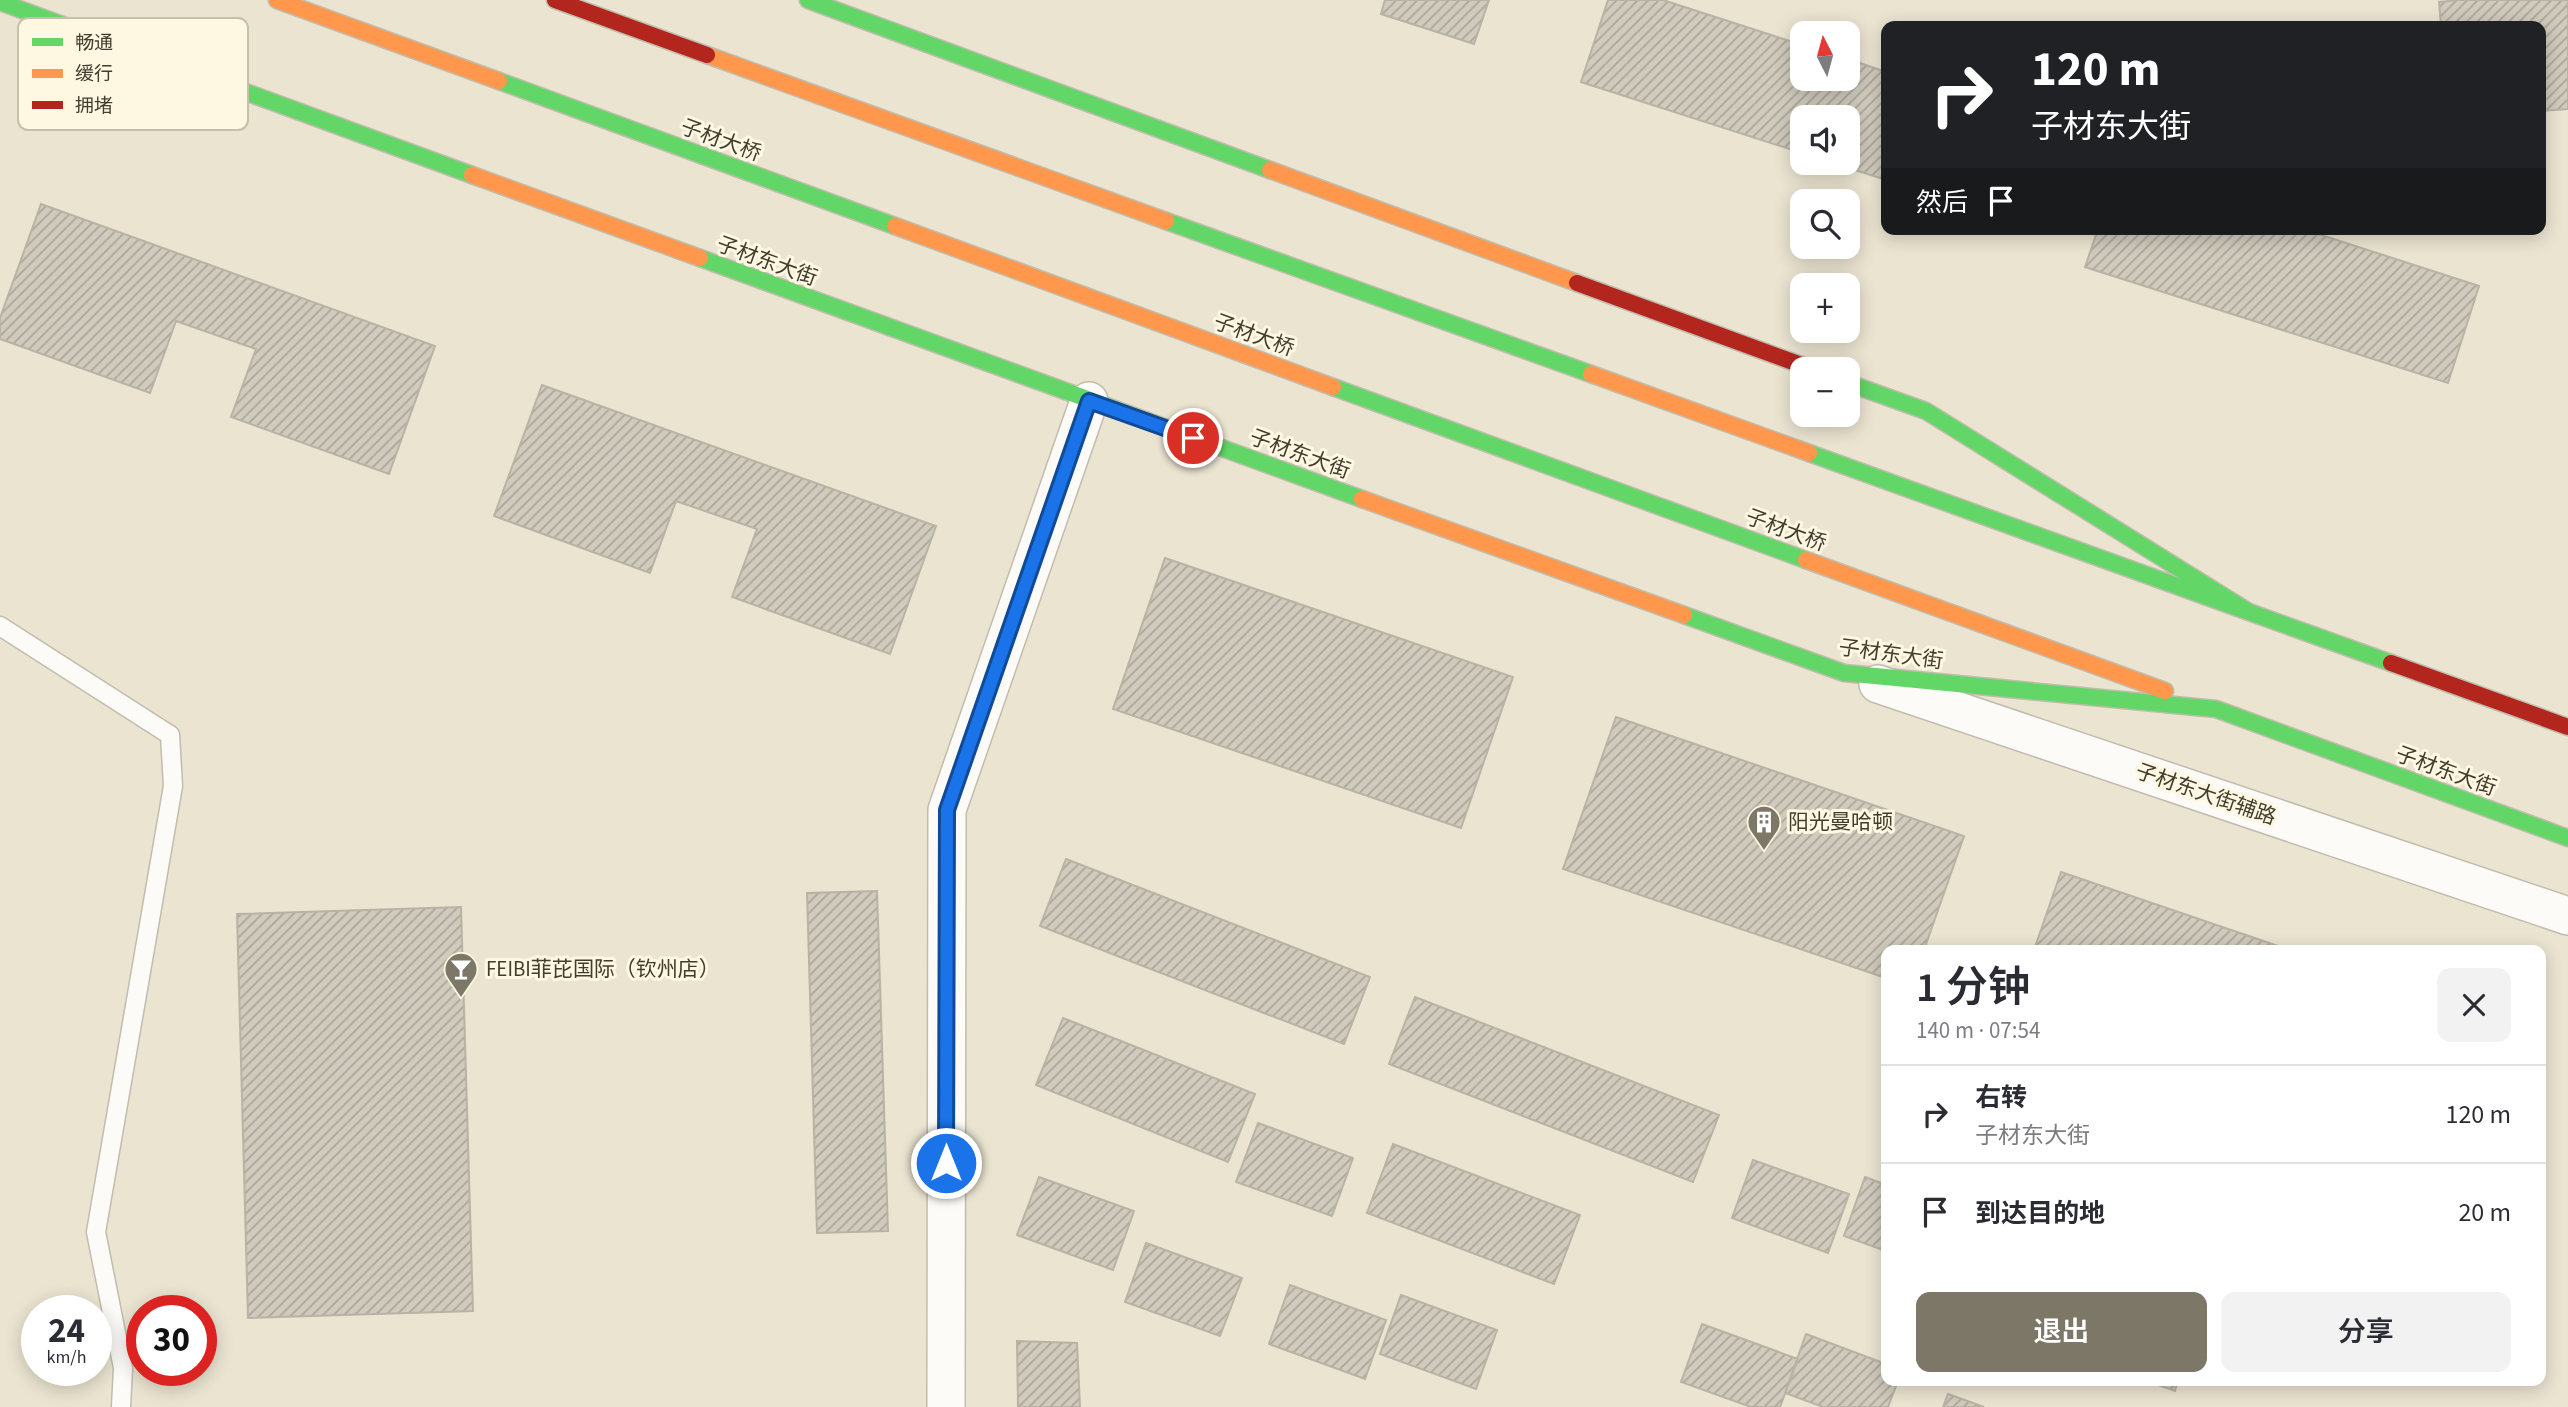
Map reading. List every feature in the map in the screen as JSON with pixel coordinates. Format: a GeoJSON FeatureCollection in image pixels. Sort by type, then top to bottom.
{"type":"FeatureCollection","features":[{"type":"Feature","properties":{"kind":"main road","name":"子材大桥"},"geometry":{"type":"LineString","coordinates":[[277,0],[2216,709]]}},
{"type":"Feature","properties":{"kind":"main road"},"geometry":{"type":"LineString","coordinates":[[555,0],[2568,727]]}},
{"type":"Feature","properties":{"kind":"main road"},"geometry":{"type":"LineString","coordinates":[[808,0],[1790,361]]}},
{"type":"Feature","properties":{"kind":"main road","name":"子材东大街"},"geometry":{"type":"LineString","coordinates":[[0,2],[44,18]]}},
{"type":"Feature","properties":{"kind":"main road","name":"子材东大街"},"geometry":{"type":"LineString","coordinates":[[248,93],[1089,401],[1844,673],[2216,709],[2568,838]]}},
{"type":"Feature","properties":{"kind":"main road"},"geometry":{"type":"LineString","coordinates":[[1860,387],[1926,411],[2249,612]]}},
{"type":"Feature","properties":{"kind":"street"},"geometry":{"type":"LineString","coordinates":[[946,1407],[947,810],[1089,401]]}},
{"type":"Feature","properties":{"kind":"street","name":"子材东大街辅路"},"geometry":{"type":"LineString","coordinates":[[1844,673],[2568,916]]}},
{"type":"Feature","properties":{"kind":"lane"},"geometry":{"type":"LineString","coordinates":[[0,626],[170,735],[173,786],[96,1232],[123,1368],[121,1407]]}},
{"type":"Feature","properties":{"kind":"building"},"geometry":{"type":"Polygon","coordinates":[[[1385,0],[1489,0],[1474,44],[1381,14],[1385,0]]]}},
{"type":"Feature","properties":{"kind":"building"},"geometry":{"type":"Polygon","coordinates":[[[1608,0],[1663,0],[1790,41],[1790,91],[1860,91],[1860,63],[1881,70],[1881,178],[1860,172],[1860,105],[1790,105],[1790,149],[1581,82],[1608,0]]]}},
{"type":"Feature","properties":{"kind":"building"},"geometry":{"type":"Polygon","coordinates":[[[2568,0],[2568,109],[2546,111],[2546,21],[2441,21],[2439,2],[2568,0]]]}},
{"type":"Feature","properties":{"kind":"building"},"geometry":{"type":"Polygon","coordinates":[[[41,204],[435,346],[389,474],[231,417],[256,349],[176,321],[150,393],[0,339],[0,318],[41,204]]]}},
{"type":"Feature","properties":{"kind":"building"},"geometry":{"type":"Polygon","coordinates":[[[2096,235],[2322,235],[2479,286],[2448,383],[2085,267],[2096,235]]]}},
{"type":"Feature","properties":{"kind":"building"},"geometry":{"type":"Polygon","coordinates":[[[542,385],[936,526],[890,654],[732,597],[757,529],[676,501],[650,573],[494,516],[542,385]]]}},
{"type":"Feature","properties":{"kind":"building"},"geometry":{"type":"Polygon","coordinates":[[[1165,558],[1513,677],[1461,828],[1113,709],[1165,558]]]}},
{"type":"Feature","properties":{"kind":"building","name":"阳光曼哈顿"},"geometry":{"type":"Polygon","coordinates":[[[1616,717],[1964,836],[1926,945],[1881,945],[1881,976],[1563,869],[1616,717]]]}},
{"type":"Feature","properties":{"kind":"building"},"geometry":{"type":"Polygon","coordinates":[[[1066,859],[1370,977],[1344,1044],[1040,926],[1066,859]]]}},
{"type":"Feature","properties":{"kind":"building"},"geometry":{"type":"Polygon","coordinates":[[[2061,872],[2275,945],[2036,945],[2061,872]]]}},
{"type":"Feature","properties":{"kind":"building"},"geometry":{"type":"Polygon","coordinates":[[[877,891],[888,1231],[817,1233],[807,893],[877,891]]]}},
{"type":"Feature","properties":{"kind":"building"},"geometry":{"type":"Polygon","coordinates":[[[461,907],[473,1311],[248,1318],[237,914],[461,907]]]}},
{"type":"Feature","properties":{"kind":"building"},"geometry":{"type":"Polygon","coordinates":[[[1415,997],[1719,1115],[1693,1182],[1389,1064],[1415,997]]]}},
{"type":"Feature","properties":{"kind":"building"},"geometry":{"type":"Polygon","coordinates":[[[1063,1018],[1255,1094],[1228,1162],[1036,1085],[1063,1018]]]}},
{"type":"Feature","properties":{"kind":"building"},"geometry":{"type":"Polygon","coordinates":[[[1258,1123],[1353,1158],[1332,1216],[1236,1182],[1258,1123]]]}},
{"type":"Feature","properties":{"kind":"building"},"geometry":{"type":"Polygon","coordinates":[[[1393,1144],[1580,1215],[1554,1284],[1367,1213],[1393,1144]]]}},
{"type":"Feature","properties":{"kind":"building"},"geometry":{"type":"Polygon","coordinates":[[[1753,1160],[1849,1194],[1828,1253],[1732,1218],[1753,1160]]]}},
{"type":"Feature","properties":{"kind":"building"},"geometry":{"type":"Polygon","coordinates":[[[1039,1177],[1134,1211],[1113,1270],[1017,1235],[1039,1177]]]}},
{"type":"Feature","properties":{"kind":"building"},"geometry":{"type":"Polygon","coordinates":[[[1865,1177],[1881,1183],[1881,1249],[1844,1236],[1865,1177]]]}},
{"type":"Feature","properties":{"kind":"building"},"geometry":{"type":"Polygon","coordinates":[[[1146,1243],[1242,1278],[1220,1336],[1125,1302],[1146,1243]]]}},
{"type":"Feature","properties":{"kind":"building"},"geometry":{"type":"Polygon","coordinates":[[[1290,1285],[1386,1320],[1365,1379],[1269,1344],[1290,1285]]]}},
{"type":"Feature","properties":{"kind":"building"},"geometry":{"type":"Polygon","coordinates":[[[1401,1295],[1497,1330],[1476,1389],[1380,1354],[1401,1295]]]}},
{"type":"Feature","properties":{"kind":"building"},"geometry":{"type":"Polygon","coordinates":[[[1702,1324],[1798,1359],[1780,1407],[1751,1407],[1681,1382],[1702,1324]]]}},
{"type":"Feature","properties":{"kind":"building"},"geometry":{"type":"Polygon","coordinates":[[[1806,1334],[1881,1362],[1881,1386],[1896,1386],[1888,1407],[1823,1407],[1785,1393],[1806,1334]]]}},
{"type":"Feature","properties":{"kind":"building"},"geometry":{"type":"Polygon","coordinates":[[[1017,1341],[1077,1343],[1080,1407],[1018,1407],[1017,1341]]]}},
{"type":"Feature","properties":{"kind":"building"},"geometry":{"type":"Polygon","coordinates":[[[2161,1386],[2176,1386],[2175,1391],[2161,1386]]]}},
{"type":"Feature","properties":{"kind":"building"},"geometry":{"type":"Polygon","coordinates":[[[1948,1394],[1984,1407],[1943,1407],[1948,1394]]]}},
{"type":"Feature","properties":{"kind":"traffic: fast"},"geometry":{"type":"LineString","coordinates":[[808,0],[1270,170]]}},
{"type":"Feature","properties":{"kind":"traffic: fast"},"geometry":{"type":"LineString","coordinates":[[0,2],[44,18]]}},
{"type":"Feature","properties":{"kind":"traffic: fast"},"geometry":{"type":"LineString","coordinates":[[499,81],[895,226]]}},
{"type":"Feature","properties":{"kind":"traffic: fast"},"geometry":{"type":"LineString","coordinates":[[248,93],[472,175]]}},
{"type":"Feature","properties":{"kind":"traffic: fast"},"geometry":{"type":"LineString","coordinates":[[1166,221],[1591,374]]}},
{"type":"Feature","properties":{"kind":"traffic: fast"},"geometry":{"type":"LineString","coordinates":[[700,258],[1362,499]]}},
{"type":"Feature","properties":{"kind":"traffic: fast"},"geometry":{"type":"LineString","coordinates":[[1333,387],[1806,560]]}},
{"type":"Feature","properties":{"kind":"traffic: fast"},"geometry":{"type":"LineString","coordinates":[[1860,387],[1926,411],[2249,612],[2391,663]]}},
{"type":"Feature","properties":{"kind":"traffic: fast"},"geometry":{"type":"LineString","coordinates":[[1809,453],[2249,612]]}},
{"type":"Feature","properties":{"kind":"traffic: fast"},"geometry":{"type":"LineString","coordinates":[[1684,615],[1844,673],[2216,709],[2568,838]]}},
{"type":"Feature","properties":{"kind":"traffic: slow"},"geometry":{"type":"LineString","coordinates":[[277,0],[499,81]]}},
{"type":"Feature","properties":{"kind":"traffic: slow"},"geometry":{"type":"LineString","coordinates":[[707,55],[1166,221]]}},
{"type":"Feature","properties":{"kind":"traffic: slow"},"geometry":{"type":"LineString","coordinates":[[1270,170],[1577,283]]}},
{"type":"Feature","properties":{"kind":"traffic: slow"},"geometry":{"type":"LineString","coordinates":[[472,175],[700,258]]}},
{"type":"Feature","properties":{"kind":"traffic: slow"},"geometry":{"type":"LineString","coordinates":[[895,226],[1333,387]]}},
{"type":"Feature","properties":{"kind":"traffic: slow"},"geometry":{"type":"LineString","coordinates":[[1591,374],[1809,453]]}},
{"type":"Feature","properties":{"kind":"traffic: slow"},"geometry":{"type":"LineString","coordinates":[[1362,499],[1684,615]]}},
{"type":"Feature","properties":{"kind":"traffic: slow"},"geometry":{"type":"LineString","coordinates":[[1806,560],[2165,691]]}},
{"type":"Feature","properties":{"kind":"traffic: jam"},"geometry":{"type":"LineString","coordinates":[[555,0],[707,55]]}},
{"type":"Feature","properties":{"kind":"traffic: jam"},"geometry":{"type":"LineString","coordinates":[[1577,283],[1790,361]]}},
{"type":"Feature","properties":{"kind":"traffic: jam"},"geometry":{"type":"LineString","coordinates":[[2391,663],[2568,727]]}},
{"type":"Feature","properties":{"kind":"place","name":"阳光曼哈顿"},"geometry":{"type":"Point","coordinates":[1764,852]}},
{"type":"Feature","properties":{"kind":"place","name":"FEIBI菲芘国际（钦州店）"},"geometry":{"type":"Point","coordinates":[461,999]}},
{"type":"Feature","properties":{"kind":"route"},"geometry":{"type":"LineString","coordinates":[[946,1163],[947,810],[1089,401],[1193,438]]}}]}
